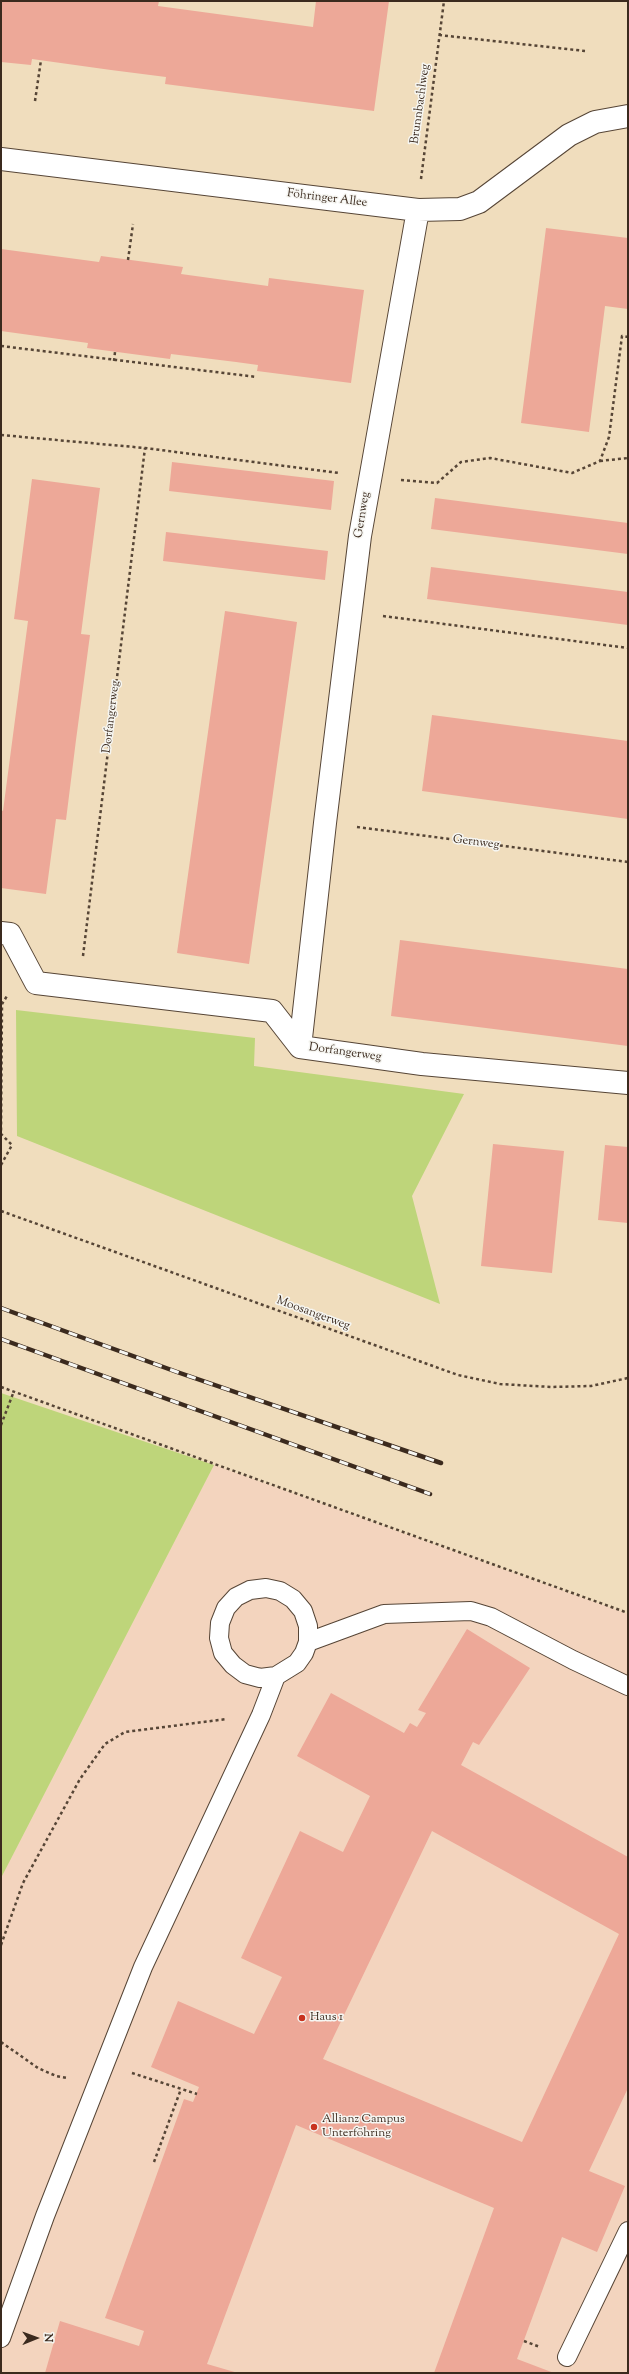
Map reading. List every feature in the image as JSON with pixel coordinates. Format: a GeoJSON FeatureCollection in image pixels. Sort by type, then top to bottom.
{"type":"FeatureCollection","features":[{"type":"Feature","properties":{"kind":"street","name":"Föhringer Allee"},"geometry":{"type":"LineString","coordinates":[[1,159],[418,210],[460,209],[479,202],[569,136],[595,122],[628,116]]}},
{"type":"Feature","properties":{"kind":"street","name":"Gernweg"},"geometry":{"type":"LineString","coordinates":[[300,1047],[350,612],[367,492],[418,210]]}},
{"type":"Feature","properties":{"kind":"street","name":"Dorfangerweg"},"geometry":{"type":"LineString","coordinates":[[1,933],[10,934],[36,983],[272,1011],[300,1047],[422,1064],[628,1083]]}},
{"type":"Feature","properties":{"kind":"lane"},"geometry":{"type":"LineString","coordinates":[[266,1588],[280,1591],[293,1599],[303,1611],[308,1626],[308,1642],[304,1654],[297,1663],[276,1676],[260,1678],[246,1674],[232,1665],[223,1653],[219,1638],[220,1623],[226,1608],[236,1597],[250,1590],[266,1588]]}},
{"type":"Feature","properties":{"kind":"lane"},"geometry":{"type":"LineString","coordinates":[[308,1642],[384,1614],[471,1611],[491,1617],[573,1660],[628,1686]]}},
{"type":"Feature","properties":{"kind":"lane"},"geometry":{"type":"LineString","coordinates":[[1,2338],[45,2216],[143,1967],[261,1714],[276,1676]]}},
{"type":"Feature","properties":{"kind":"lane"},"geometry":{"type":"LineString","coordinates":[[567,2357],[628,2231]]}},
{"type":"Feature","properties":{"kind":"path","name":"Brunnbachlweg"},"geometry":{"type":"LineString","coordinates":[[418,210],[424,151],[444,1]]}},
{"type":"Feature","properties":{"kind":"path"},"geometry":{"type":"LineString","coordinates":[[439,35],[585,51]]}},
{"type":"Feature","properties":{"kind":"path"},"geometry":{"type":"LineString","coordinates":[[35,101],[41,60]]}},
{"type":"Feature","properties":{"kind":"path"},"geometry":{"type":"LineString","coordinates":[[128,260],[133,224]]}},
{"type":"Feature","properties":{"kind":"path"},"geometry":{"type":"LineString","coordinates":[[1,346],[114,361],[257,377]]}},
{"type":"Feature","properties":{"kind":"path"},"geometry":{"type":"LineString","coordinates":[[114,361],[115,352]]}},
{"type":"Feature","properties":{"kind":"path","name":"Dorfangerweg"},"geometry":{"type":"LineString","coordinates":[[79,987],[145,448]]}},
{"type":"Feature","properties":{"kind":"path"},"geometry":{"type":"LineString","coordinates":[[600,461],[628,458]]}},
{"type":"Feature","properties":{"kind":"path"},"geometry":{"type":"LineString","coordinates":[[350,612],[628,648]]}},
{"type":"Feature","properties":{"kind":"path","name":"Gernweg"},"geometry":{"type":"LineString","coordinates":[[325,823],[628,862]]}},
{"type":"Feature","properties":{"kind":"path"},"geometry":{"type":"LineString","coordinates":[[1,1165],[12,1145],[1,1134],[2,1004],[25,962]]}},
{"type":"Feature","properties":{"kind":"path","name":"Moosangerweg"},"geometry":{"type":"LineString","coordinates":[[1,1211],[458,1375],[500,1384],[551,1387],[591,1386],[628,1378]]}},
{"type":"Feature","properties":{"kind":"path"},"geometry":{"type":"LineString","coordinates":[[1,1387],[628,1613]]}},
{"type":"Feature","properties":{"kind":"path"},"geometry":{"type":"LineString","coordinates":[[1,1425],[14,1391]]}},
{"type":"Feature","properties":{"kind":"path"},"geometry":{"type":"LineString","coordinates":[[1,1945],[23,1883],[80,1779],[105,1744],[125,1732],[261,1714]]}},
{"type":"Feature","properties":{"kind":"path"},"geometry":{"type":"LineString","coordinates":[[1,2042],[38,2068],[56,2076],[99,2081]]}},
{"type":"Feature","properties":{"kind":"path"},"geometry":{"type":"LineString","coordinates":[[106,2063],[146,2079],[196,2094]]}},
{"type":"Feature","properties":{"kind":"path"},"geometry":{"type":"LineString","coordinates":[[154,2162],[181,2089]]}},
{"type":"Feature","properties":{"kind":"shaded area","name":"Allianz Campus Unterföhring"},"geometry":{"type":"Polygon","coordinates":[[[214,1465],[628,1614],[628,2373],[1,2373],[1,1878],[214,1465]]]}},
{"type":"Feature","properties":{"kind":"green space"},"geometry":{"type":"Polygon","coordinates":[[[16,1010],[255,1038],[254,1066],[464,1094],[412,1196],[440,1304],[17,1136],[16,1010]]]}},
{"type":"Feature","properties":{"kind":"green space"},"geometry":{"type":"Polygon","coordinates":[[[1,1393],[214,1465],[1,1878],[1,1393]]]}},
{"type":"Feature","properties":{"kind":"building"},"geometry":{"type":"Polygon","coordinates":[[[1,1],[159,1],[158,6],[313,27],[316,1],[389,1],[374,111],[165,84],[166,77],[32,59],[31,65],[1,62],[1,1]]]}},
{"type":"Feature","properties":{"kind":"building"},"geometry":{"type":"Polygon","coordinates":[[[546,228],[628,238],[628,309],[605,306],[589,432],[521,423],[546,228]]]}},
{"type":"Feature","properties":{"kind":"building"},"geometry":{"type":"Polygon","coordinates":[[[1,249],[99,262],[101,256],[183,267],[181,274],[268,286],[269,278],[364,290],[351,383],[257,371],[258,365],[236,362],[171,354],[170,359],[87,348],[88,343],[1,331],[1,249]]]}},
{"type":"Feature","properties":{"kind":"building"},"geometry":{"type":"Polygon","coordinates":[[[172,462],[334,481],[331,510],[169,491],[172,462]]]}},
{"type":"Feature","properties":{"kind":"building"},"geometry":{"type":"Polygon","coordinates":[[[32,479],[100,488],[81,634],[90,635],[66,820],[56,819],[46,894],[1,888],[1,810],[3,811],[28,621],[14,619],[32,479]]]}},
{"type":"Feature","properties":{"kind":"building"},"geometry":{"type":"Polygon","coordinates":[[[435,498],[628,523],[628,554],[431,529],[435,498]]]}},
{"type":"Feature","properties":{"kind":"building"},"geometry":{"type":"Polygon","coordinates":[[[166,532],[328,551],[325,580],[163,561],[166,532]]]}},
{"type":"Feature","properties":{"kind":"building"},"geometry":{"type":"Polygon","coordinates":[[[431,567],[628,592],[628,625],[427,599],[431,567]]]}},
{"type":"Feature","properties":{"kind":"building"},"geometry":{"type":"Polygon","coordinates":[[[225,611],[297,622],[249,964],[177,953],[225,611]]]}},
{"type":"Feature","properties":{"kind":"building"},"geometry":{"type":"Polygon","coordinates":[[[432,715],[628,741],[628,819],[422,791],[432,715]]]}},
{"type":"Feature","properties":{"kind":"building"},"geometry":{"type":"Polygon","coordinates":[[[400,940],[628,969],[628,1046],[391,1016],[400,940]]]}},
{"type":"Feature","properties":{"kind":"building"},"geometry":{"type":"Polygon","coordinates":[[[493,1144],[564,1151],[552,1273],[481,1266],[493,1144]]]}},
{"type":"Feature","properties":{"kind":"building"},"geometry":{"type":"Polygon","coordinates":[[[605,1145],[628,1147],[628,1223],[598,1220],[605,1145]]]}},
{"type":"Feature","properties":{"kind":"building","name":"Haus 1"},"geometry":{"type":"Polygon","coordinates":[[[467,1629],[530,1668],[479,1745],[473,1742],[461,1765],[628,1857],[628,2088],[589,2171],[625,2186],[597,2252],[562,2237],[517,2359],[554,2373],[434,2373],[494,2208],[296,2125],[207,2364],[238,2373],[45,2373],[60,2321],[139,2346],[144,2331],[105,2318],[184,2099],[193,2102],[199,2087],[151,2067],[178,2001],[254,2034],[282,1977],[241,1958],[300,1831],[343,1852],[370,1796],[297,1756],[331,1693],[404,1733],[410,1723],[417,1727],[426,1713],[418,1710],[467,1629]],[[432,1831],[323,2059],[522,2142],[619,1934],[432,1831]]]}},
{"type":"Feature","properties":{"kind":"railway"},"geometry":{"type":"LineString","coordinates":[[1,1308],[177,1372],[441,1463]]}},
{"type":"Feature","properties":{"kind":"railway"},"geometry":{"type":"LineString","coordinates":[[1,1339],[430,1494]]}},
{"type":"Feature","properties":{"kind":"place","name":"Haus 1"},"geometry":{"type":"Point","coordinates":[302,2018]}},
{"type":"Feature","properties":{"kind":"place","name":"Allianz Campus Unterföhring"},"geometry":{"type":"Point","coordinates":[314,2127]}}]}
